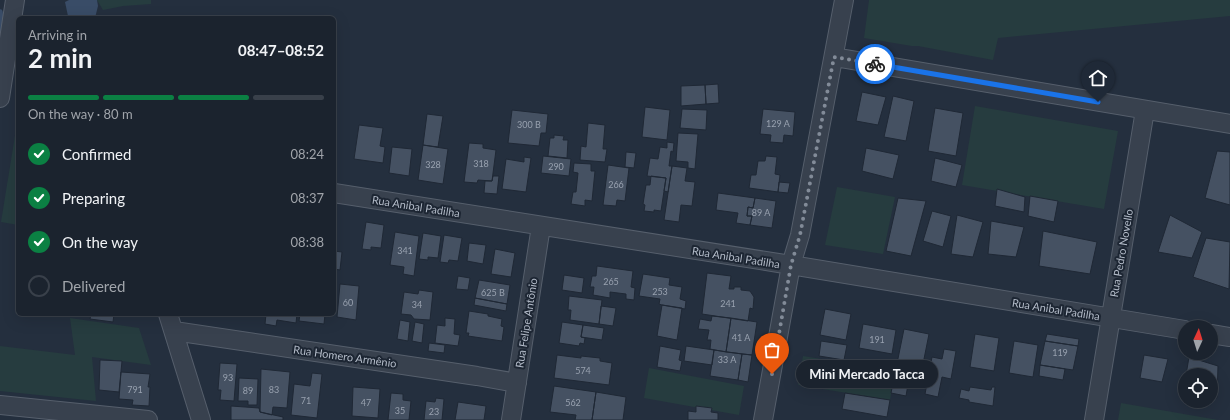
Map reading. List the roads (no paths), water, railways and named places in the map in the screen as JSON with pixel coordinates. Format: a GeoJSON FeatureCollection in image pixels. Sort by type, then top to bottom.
{"type":"FeatureCollection","features":[{"type":"Feature","properties":{"kind":"street"},"geometry":{"type":"LineString","coordinates":[[763,420],[791,265],[800,235],[844,0]]}},
{"type":"Feature","properties":{"kind":"street"},"geometry":{"type":"LineString","coordinates":[[0,98],[10,5]]}},
{"type":"Feature","properties":{"kind":"street"},"geometry":{"type":"LineString","coordinates":[[834,57],[1230,124]]}},
{"type":"Feature","properties":{"kind":"street","name":"Rua Pedro Novello"},"geometry":{"type":"LineString","coordinates":[[1094,420],[1145,110]]}},
{"type":"Feature","properties":{"kind":"street","name":"Rua Anibal Padilha"},"geometry":{"type":"LineString","coordinates":[[336,193],[791,265],[1178,329]]}},
{"type":"Feature","properties":{"kind":"street","name":"Rua Felipe Antônio"},"geometry":{"type":"LineString","coordinates":[[511,420],[541,226]]}},
{"type":"Feature","properties":{"kind":"street"},"geometry":{"type":"LineString","coordinates":[[169,316],[201,420]]}},
{"type":"Feature","properties":{"kind":"street","name":"Rua Homero Armênio"},"geometry":{"type":"LineString","coordinates":[[174,331],[517,383]]}},
{"type":"Feature","properties":{"kind":"street"},"geometry":{"type":"LineString","coordinates":[[1218,335],[1230,337]]}},
{"type":"Feature","properties":{"kind":"street"},"geometry":{"type":"LineString","coordinates":[[0,405],[148,420]]}},
{"type":"Feature","properties":{"kind":"water"},"geometry":{"type":"Polygon","coordinates":[[[69,0],[97,0],[98,6],[96,16],[68,16],[65,2],[69,0]]]}},
{"type":"Feature","properties":{"kind":"waterway"},"geometry":{"type":"LineString","coordinates":[[0,12],[2,32]]}},
{"type":"Feature","properties":{"kind":"place","name":"Mini Mercado Tacca"},"geometry":{"type":"Point","coordinates":[772,374]}}]}
